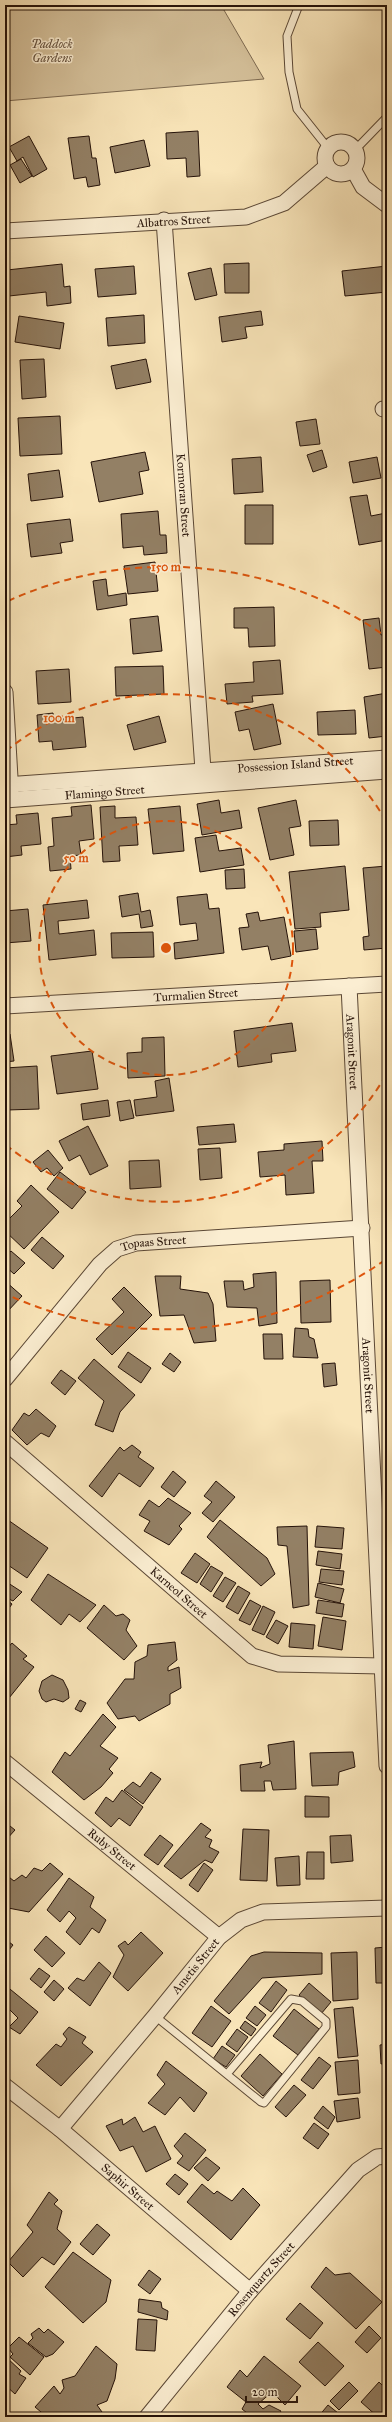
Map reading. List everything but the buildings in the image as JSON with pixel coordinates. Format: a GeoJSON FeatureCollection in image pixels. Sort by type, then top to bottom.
{"type":"FeatureCollection","features":[{"type":"Feature","properties":{"kind":"street"},"geometry":{"type":"LineString","coordinates":[[337,142],[347,143],[354,150],[357,160],[353,169],[344,174],[334,173],[327,166],[324,157],[328,148],[337,142]]}},
{"type":"Feature","properties":{"kind":"street","name":"Albatros Street"},"geometry":{"type":"LineString","coordinates":[[5,231],[246,216],[284,203],[327,166]]}},
{"type":"Feature","properties":{"kind":"street"},"geometry":{"type":"LineString","coordinates":[[353,169],[363,188],[387,205]]}},
{"type":"Feature","properties":{"kind":"street","name":"Kormoran Street"},"geometry":{"type":"LineString","coordinates":[[164,220],[203,777]]}},
{"type":"Feature","properties":{"kind":"street"},"geometry":{"type":"LineString","coordinates":[[5,692],[8,800]]}},
{"type":"Feature","properties":{"kind":"street","name":"Possession Island Street"},"geometry":{"type":"LineString","coordinates":[[203,777],[387,758]]}},
{"type":"Feature","properties":{"kind":"street","name":"Possession Island Street"},"geometry":{"type":"LineString","coordinates":[[203,777],[387,772]]}},
{"type":"Feature","properties":{"kind":"street","name":"Flamingo Street"},"geometry":{"type":"LineString","coordinates":[[8,785],[203,777]]}},
{"type":"Feature","properties":{"kind":"street","name":"Flamingo Street"},"geometry":{"type":"LineString","coordinates":[[8,800],[203,777]]}},
{"type":"Feature","properties":{"kind":"street","name":"Turmalien Street"},"geometry":{"type":"LineString","coordinates":[[5,1006],[387,984]]}},
{"type":"Feature","properties":{"kind":"street","name":"Aragonit Street"},"geometry":{"type":"LineString","coordinates":[[349,986],[362,1228],[387,1766]]}},
{"type":"Feature","properties":{"kind":"street","name":"Topaas Street"},"geometry":{"type":"LineString","coordinates":[[5,1380],[100,1264],[117,1249],[136,1243],[362,1228]]}},
{"type":"Feature","properties":{"kind":"street","name":"Karneol Street"},"geometry":{"type":"LineString","coordinates":[[5,1442],[252,1656],[279,1664],[383,1666]]}},
{"type":"Feature","properties":{"kind":"street","name":"Ruby Street"},"geometry":{"type":"LineString","coordinates":[[5,1762],[219,1936]]}},
{"type":"Feature","properties":{"kind":"street","name":"Ametis Street"},"geometry":{"type":"LineString","coordinates":[[60,2129],[155,2016],[219,1936],[242,1920],[263,1912],[387,1908]]}},
{"type":"Feature","properties":{"kind":"street","name":"Saphir Street"},"geometry":{"type":"LineString","coordinates":[[5,2086],[60,2129],[250,2290]]}},
{"type":"Feature","properties":{"kind":"street","name":"Rosenquartz Street"},"geometry":{"type":"LineString","coordinates":[[147,2417],[250,2290],[358,2170],[377,2157],[387,2156]]}},
{"type":"Feature","properties":{"kind":"lane"},"geometry":{"type":"LineString","coordinates":[[299,5],[287,36],[289,72],[297,109],[328,148]]}},
{"type":"Feature","properties":{"kind":"lane"},"geometry":{"type":"LineString","coordinates":[[354,150],[387,117]]}},
{"type":"Feature","properties":{"kind":"lane"},"geometry":{"type":"LineString","coordinates":[[155,2016],[261,2102],[266,2103],[326,2027],[326,2021],[302,2001],[291,1999],[227,2074]]}},
{"type":"Feature","properties":{"kind":"green space","name":"Paddock Gardens"},"geometry":{"type":"Polygon","coordinates":[[[5,5],[221,5],[264,79],[5,101],[5,5]]]}}]}
